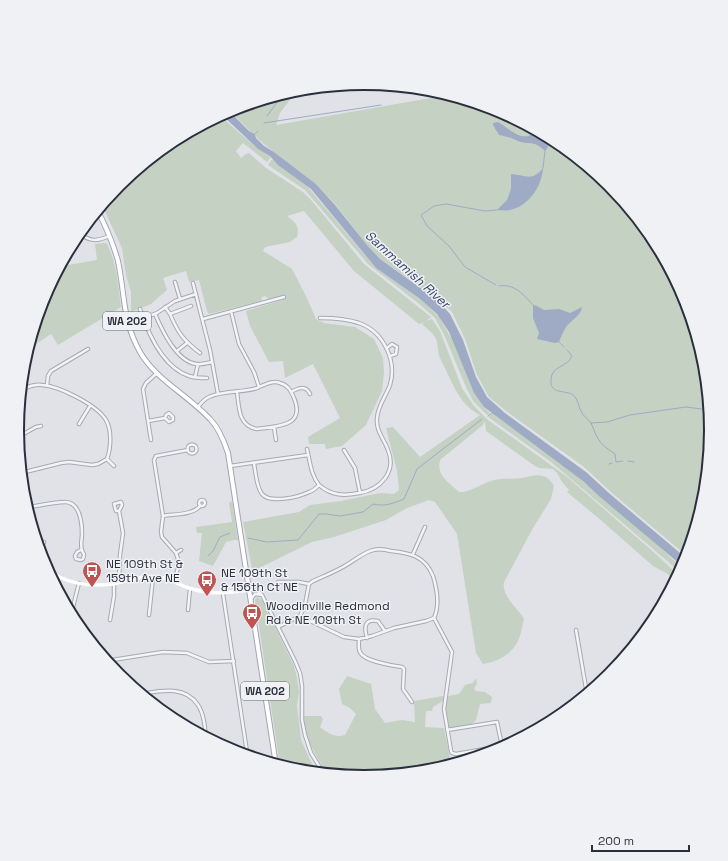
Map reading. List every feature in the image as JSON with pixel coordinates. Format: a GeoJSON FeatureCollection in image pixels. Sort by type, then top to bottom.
{"type":"FeatureCollection","features":[{"type":"Feature","properties":{"kind":"main road","name":"WA 202"},"geometry":{"type":"LineString","coordinates":[[100,216],[110,236],[118,261],[128,324],[140,353],[157,373],[198,407],[211,420],[224,441],[230,466],[275,759]]}},
{"type":"Feature","properties":{"kind":"street"},"geometry":{"type":"LineString","coordinates":[[85,237],[90,240],[102,239],[110,236]]}},
{"type":"Feature","properties":{"kind":"street"},"geometry":{"type":"LineString","coordinates":[[175,282],[180,299]]}},
{"type":"Feature","properties":{"kind":"street"},"geometry":{"type":"LineString","coordinates":[[193,283],[203,319],[218,394]]}},
{"type":"Feature","properties":{"kind":"street"},"geometry":{"type":"LineString","coordinates":[[144,318],[155,314],[180,299],[196,294]]}},
{"type":"Feature","properties":{"kind":"street"},"geometry":{"type":"LineString","coordinates":[[203,319],[284,297]]}},
{"type":"Feature","properties":{"kind":"street"},"geometry":{"type":"LineString","coordinates":[[170,314],[191,306]]}},
{"type":"Feature","properties":{"kind":"street"},"geometry":{"type":"LineString","coordinates":[[166,307],[175,326],[187,343],[200,353]]}},
{"type":"Feature","properties":{"kind":"street"},"geometry":{"type":"LineString","coordinates":[[140,309],[155,344],[164,357],[184,374],[207,378]]}},
{"type":"Feature","properties":{"kind":"street"},"geometry":{"type":"LineString","coordinates":[[231,311],[239,344],[254,372],[259,387]]}},
{"type":"Feature","properties":{"kind":"street"},"geometry":{"type":"LineString","coordinates":[[155,314],[166,337],[177,351],[188,361],[198,364],[212,362]]}},
{"type":"Feature","properties":{"kind":"street"},"geometry":{"type":"LineString","coordinates":[[308,449],[314,477],[325,490],[339,495],[360,493],[374,489],[385,479],[389,469],[390,454],[378,428],[377,419],[377,414],[392,375],[390,356],[387,348],[372,330],[360,324],[346,320],[320,318]]}},
{"type":"Feature","properties":{"kind":"street"},"geometry":{"type":"LineString","coordinates":[[177,351],[187,343]]}},
{"type":"Feature","properties":{"kind":"street"},"geometry":{"type":"LineString","coordinates":[[387,348],[392,344],[397,347],[398,351],[396,354],[390,356]]}},
{"type":"Feature","properties":{"kind":"street"},"geometry":{"type":"LineString","coordinates":[[47,385],[48,376],[51,371],[88,349]]}},
{"type":"Feature","properties":{"kind":"street"},"geometry":{"type":"LineString","coordinates":[[195,377],[198,364]]}},
{"type":"Feature","properties":{"kind":"street"},"geometry":{"type":"LineString","coordinates":[[151,440],[143,394],[146,383],[157,373]]}},
{"type":"Feature","properties":{"kind":"street"},"geometry":{"type":"LineString","coordinates":[[198,407],[204,399],[218,394],[237,392],[259,387],[272,382],[282,384],[291,392],[296,403],[296,416],[288,424],[274,427],[257,429],[248,426],[242,419],[237,392]]}},
{"type":"Feature","properties":{"kind":"street"},"geometry":{"type":"LineString","coordinates":[[27,387],[32,385],[47,385],[73,395],[90,406],[100,414],[108,424],[111,444],[110,451],[106,459],[98,464],[92,465],[69,462],[27,471]]}},
{"type":"Feature","properties":{"kind":"street"},"geometry":{"type":"LineString","coordinates":[[291,392],[299,388],[304,388],[308,390],[310,394]]}},
{"type":"Feature","properties":{"kind":"street"},"geometry":{"type":"LineString","coordinates":[[79,424],[90,406]]}},
{"type":"Feature","properties":{"kind":"street"},"geometry":{"type":"LineString","coordinates":[[148,421],[165,418]]}},
{"type":"Feature","properties":{"kind":"street"},"geometry":{"type":"LineString","coordinates":[[24,434],[41,426]]}},
{"type":"Feature","properties":{"kind":"street"},"geometry":{"type":"LineString","coordinates":[[274,427],[276,440]]}},
{"type":"Feature","properties":{"kind":"street"},"geometry":{"type":"LineString","coordinates":[[174,582],[178,568],[178,559],[176,553],[162,537],[161,532],[163,516],[154,459],[156,456],[188,450]]}},
{"type":"Feature","properties":{"kind":"street"},"geometry":{"type":"LineString","coordinates":[[344,450],[355,468],[360,493]]}},
{"type":"Feature","properties":{"kind":"street"},"geometry":{"type":"LineString","coordinates":[[230,466],[254,464],[308,454]]}},
{"type":"Feature","properties":{"kind":"street"},"geometry":{"type":"LineString","coordinates":[[106,459],[114,466]]}},
{"type":"Feature","properties":{"kind":"street"},"geometry":{"type":"LineString","coordinates":[[254,464],[258,487],[265,496],[271,499],[275,500],[303,495],[311,492],[320,485]]}},
{"type":"Feature","properties":{"kind":"street"},"geometry":{"type":"LineString","coordinates":[[33,507],[65,502],[71,503],[75,506],[79,513],[81,522],[81,550]]}},
{"type":"Feature","properties":{"kind":"street"},"geometry":{"type":"LineString","coordinates":[[163,516],[190,512],[198,509],[200,506]]}},
{"type":"Feature","properties":{"kind":"street"},"geometry":{"type":"LineString","coordinates":[[119,511],[123,533],[120,555],[119,582]]}},
{"type":"Feature","properties":{"kind":"street"},"geometry":{"type":"LineString","coordinates":[[413,554],[425,527]]}},
{"type":"Feature","properties":{"kind":"street"},"geometry":{"type":"LineString","coordinates":[[278,627],[300,616],[305,605],[309,584],[313,581],[374,550],[381,549],[413,554],[428,567],[434,580],[438,605],[434,618],[452,652],[444,709],[452,753],[456,754],[479,750]]}},
{"type":"Feature","properties":{"kind":"street"},"geometry":{"type":"LineString","coordinates":[[176,553],[181,550]]}},
{"type":"Feature","properties":{"kind":"street"},"geometry":{"type":"LineString","coordinates":[[56,574],[78,583],[99,585],[153,576],[164,578],[190,589],[214,594],[257,590],[262,595],[296,661],[302,686],[302,720],[304,735],[311,753],[320,768]]}},
{"type":"Feature","properties":{"kind":"street"},"geometry":{"type":"LineString","coordinates":[[149,615],[153,576]]}},
{"type":"Feature","properties":{"kind":"street"},"geometry":{"type":"LineString","coordinates":[[278,582],[299,582],[309,584]]}},
{"type":"Feature","properties":{"kind":"street"},"geometry":{"type":"LineString","coordinates":[[73,605],[78,583]]}},
{"type":"Feature","properties":{"kind":"street"},"geometry":{"type":"LineString","coordinates":[[110,620],[114,596],[114,583]]}},
{"type":"Feature","properties":{"kind":"street"},"geometry":{"type":"LineString","coordinates":[[188,610],[190,589]]}},
{"type":"Feature","properties":{"kind":"street"},"geometry":{"type":"LineString","coordinates":[[224,594],[247,749]]}},
{"type":"Feature","properties":{"kind":"street"},"geometry":{"type":"LineString","coordinates":[[251,601],[255,594],[262,595]]}},
{"type":"Feature","properties":{"kind":"street"},"geometry":{"type":"LineString","coordinates":[[300,616],[344,637],[359,639],[367,638],[385,631],[426,622],[434,618]]}},
{"type":"Feature","properties":{"kind":"street"},"geometry":{"type":"LineString","coordinates":[[367,638],[364,626],[372,620],[378,620],[385,631]]}},
{"type":"Feature","properties":{"kind":"street"},"geometry":{"type":"LineString","coordinates":[[576,630],[586,688]]}},
{"type":"Feature","properties":{"kind":"street"},"geometry":{"type":"LineString","coordinates":[[359,639],[360,652],[362,656],[384,664],[402,667],[404,669],[403,689],[412,702]]}},
{"type":"Feature","properties":{"kind":"street"},"geometry":{"type":"LineString","coordinates":[[113,660],[163,652],[187,653],[209,662],[234,661]]}},
{"type":"Feature","properties":{"kind":"street"},"geometry":{"type":"LineString","coordinates":[[148,693],[170,690],[185,694],[198,705],[203,717],[205,730]]}},
{"type":"Feature","properties":{"kind":"street"},"geometry":{"type":"LineString","coordinates":[[447,730],[497,722],[501,741]]}},
{"type":"Feature","properties":{"kind":"green space"},"geometry":{"type":"Polygon","coordinates":[[[433,98],[452,102],[494,116],[534,136],[571,161],[604,190],[620,206],[647,242],[669,280],[686,321],[697,364],[703,408],[703,453],[697,497],[682,551],[612,493],[584,467],[489,397],[477,375],[465,339],[452,312],[437,298],[380,259],[335,204],[316,184],[265,145],[257,138],[255,134],[235,116],[291,99],[280,113],[276,125],[433,98]]]}},
{"type":"Feature","properties":{"kind":"green space"},"geometry":{"type":"Polygon","coordinates":[[[226,120],[257,148],[271,157],[267,162],[243,143],[236,151],[241,158],[249,153],[266,168],[303,192],[364,264],[431,317],[426,321],[432,319],[440,331],[462,388],[474,406],[488,420],[566,476],[657,555],[674,571],[670,578],[668,574],[653,566],[567,492],[569,490],[553,469],[539,468],[535,466],[486,431],[485,421],[483,425],[440,460],[439,466],[441,474],[447,481],[459,492],[467,491],[495,480],[522,478],[535,475],[540,475],[547,478],[554,486],[551,499],[533,528],[504,582],[507,597],[524,619],[518,641],[512,650],[504,657],[483,664],[476,653],[457,534],[435,502],[429,500],[407,508],[386,520],[334,537],[312,542],[257,569],[252,569],[243,522],[299,512],[310,505],[341,501],[380,493],[394,494],[399,490],[397,471],[386,428],[393,427],[420,457],[480,415],[466,404],[456,390],[440,358],[435,337],[422,324],[425,322],[419,324],[354,271],[304,211],[287,216],[297,227],[297,237],[290,242],[265,247],[263,251],[292,269],[316,319],[324,323],[355,327],[374,339],[383,358],[384,373],[382,391],[366,425],[342,446],[326,449],[325,444],[309,444],[308,437],[340,418],[313,364],[285,378],[283,361],[269,362],[250,326],[246,311],[283,300],[283,296],[269,299],[265,296],[262,297],[261,301],[209,314],[199,280],[189,282],[186,271],[163,278],[167,290],[151,304],[131,312],[131,292],[126,275],[122,248],[105,210],[108,206],[157,161],[194,136],[226,120]]]}},
{"type":"Feature","properties":{"kind":"green space"},"geometry":{"type":"Polygon","coordinates":[[[272,159],[307,186],[376,268],[422,300],[439,317],[453,341],[474,393],[491,414],[487,415],[473,401],[435,318],[368,264],[305,190],[268,165],[272,159]]]}},
{"type":"Feature","properties":{"kind":"green space"},"geometry":{"type":"Polygon","coordinates":[[[105,243],[110,251],[115,266],[121,307],[58,345],[51,334],[36,344],[50,300],[68,264],[97,260],[95,244],[105,243]]]}},
{"type":"Feature","properties":{"kind":"green space"},"geometry":{"type":"Polygon","coordinates":[[[493,414],[577,476],[677,563],[675,568],[551,462],[488,417],[493,414]]]}},
{"type":"Feature","properties":{"kind":"green space"},"geometry":{"type":"Polygon","coordinates":[[[232,501],[238,540],[226,542],[213,566],[199,561],[202,533],[197,533],[196,527],[232,522],[229,503],[232,501]]]}},
{"type":"Feature","properties":{"kind":"green space"},"geometry":{"type":"Polygon","coordinates":[[[257,597],[262,600],[294,666],[299,692],[297,705],[301,740],[315,767],[279,760],[255,600],[257,597]]]}},
{"type":"Feature","properties":{"kind":"green space"},"geometry":{"type":"Polygon","coordinates":[[[347,676],[371,684],[375,709],[385,723],[402,720],[415,722],[414,701],[443,696],[443,701],[433,707],[432,711],[426,711],[425,727],[444,728],[450,758],[458,757],[408,768],[386,770],[324,768],[306,732],[304,716],[321,716],[323,719],[320,727],[332,735],[345,735],[356,714],[350,708],[342,704],[339,689],[347,676]]]}},
{"type":"Feature","properties":{"kind":"green space"},"geometry":{"type":"Polygon","coordinates":[[[475,679],[477,683],[474,689],[476,691],[485,692],[492,697],[491,703],[480,704],[476,720],[472,724],[449,728],[446,708],[448,696],[459,694],[465,685],[473,683],[475,679]]]}},
{"type":"Feature","properties":{"kind":"water"},"geometry":{"type":"Polygon","coordinates":[[[234,116],[249,131],[255,134],[256,138],[264,146],[316,184],[380,259],[436,299],[450,314],[463,340],[476,377],[487,397],[505,413],[586,472],[681,554],[677,563],[583,481],[484,407],[474,393],[449,332],[437,314],[419,298],[376,268],[311,189],[278,165],[270,156],[258,149],[227,120],[234,116]]]}},
{"type":"Feature","properties":{"kind":"water"},"geometry":{"type":"Polygon","coordinates":[[[498,122],[515,134],[524,136],[531,135],[549,145],[548,147],[545,151],[537,145],[499,135],[493,123],[498,122]]]}},
{"type":"Feature","properties":{"kind":"water"},"geometry":{"type":"Polygon","coordinates":[[[543,168],[540,182],[529,200],[517,208],[497,210],[507,200],[511,189],[511,174],[528,177],[535,175],[543,168]]]}},
{"type":"Feature","properties":{"kind":"water"},"geometry":{"type":"Polygon","coordinates":[[[533,305],[544,310],[559,309],[570,313],[582,307],[578,315],[566,327],[559,342],[555,343],[537,339],[539,333],[533,318],[533,305]]]}},
{"type":"Feature","properties":{"kind":"waterway"},"geometry":{"type":"LineString","coordinates":[[267,116],[277,102]]}},
{"type":"Feature","properties":{"kind":"waterway"},"geometry":{"type":"LineString","coordinates":[[264,123],[381,105]]}},
{"type":"Feature","properties":{"kind":"waterway"},"geometry":{"type":"LineString","coordinates":[[254,135],[258,131]]}},
{"type":"Feature","properties":{"kind":"waterway"},"geometry":{"type":"LineString","coordinates":[[543,168],[545,151]]}},
{"type":"Feature","properties":{"kind":"waterway"},"geometry":{"type":"LineString","coordinates":[[496,285],[465,267],[449,246],[427,226],[421,215],[434,206],[446,204],[485,211],[497,210]]}},
{"type":"Feature","properties":{"kind":"waterway"},"geometry":{"type":"LineString","coordinates":[[499,286],[509,286],[514,288],[533,305]]}},
{"type":"Feature","properties":{"kind":"waterway"},"geometry":{"type":"LineString","coordinates":[[559,342],[564,347]]}},
{"type":"Feature","properties":{"kind":"waterway"},"geometry":{"type":"LineString","coordinates":[[567,350],[572,356],[567,363],[554,371],[552,374],[551,385],[556,390],[572,394],[575,397],[582,413],[591,423],[600,442],[615,454],[616,462],[623,461]]}},
{"type":"Feature","properties":{"kind":"waterway"},"geometry":{"type":"LineString","coordinates":[[591,423],[607,422],[630,415],[686,407],[703,409]]}},
{"type":"Feature","properties":{"kind":"waterway"},"geometry":{"type":"LineString","coordinates":[[488,416],[493,413]]}},
{"type":"Feature","properties":{"kind":"waterway"},"geometry":{"type":"LineString","coordinates":[[248,538],[267,542],[298,540],[319,514],[340,516],[363,512],[373,504],[385,505],[404,499],[417,469],[482,419]]}},
{"type":"Feature","properties":{"kind":"waterway"},"geometry":{"type":"LineString","coordinates":[[628,461],[634,462]]}},
{"type":"Feature","properties":{"kind":"waterway"},"geometry":{"type":"LineString","coordinates":[[208,556],[213,551],[220,537],[230,533]]}},
{"type":"Feature","properties":{"kind":"place","name":"NE 109th St & 159th Ave NE"},"geometry":{"type":"Point","coordinates":[92,588]}},
{"type":"Feature","properties":{"kind":"place","name":"NE 109th St & 156th Ct NE"},"geometry":{"type":"Point","coordinates":[207,597]}},
{"type":"Feature","properties":{"kind":"place","name":"Woodinville Redmond Rd & NE 109th St"},"geometry":{"type":"Point","coordinates":[252,630]}},
{"type":"Feature","properties":{"kind":"water label","name":"Sammamish River"},"geometry":{"type":"Point","coordinates":[408,269]}}]}
